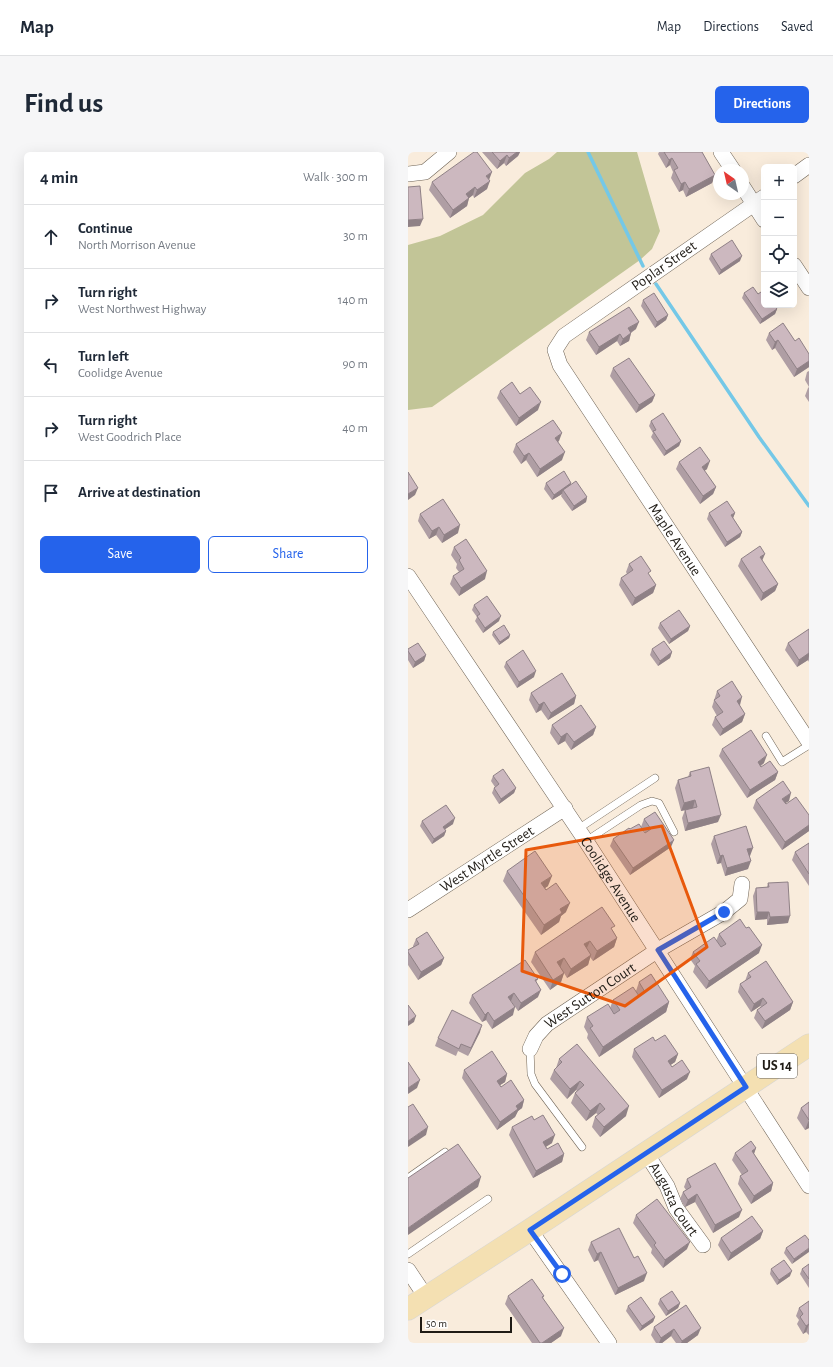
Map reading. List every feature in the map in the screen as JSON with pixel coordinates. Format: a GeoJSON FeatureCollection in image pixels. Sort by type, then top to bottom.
{"type":"FeatureCollection","features":[{"type":"Feature","properties":{"kind":"main road","name":"US 14"},"geometry":{"type":"LineString","coordinates":[[408,1309],[809,1045]]}},
{"type":"Feature","properties":{"kind":"street"},"geometry":{"type":"LineString","coordinates":[[408,174],[425,172],[449,152]]}},
{"type":"Feature","properties":{"kind":"street"},"geometry":{"type":"LineString","coordinates":[[722,152],[729,164]]}},
{"type":"Feature","properties":{"kind":"street"},"geometry":{"type":"LineString","coordinates":[[797,174],[809,166]]}},
{"type":"Feature","properties":{"kind":"street"},"geometry":{"type":"LineString","coordinates":[[749,192],[759,200]]}},
{"type":"Feature","properties":{"kind":"street","name":"Poplar Street"},"geometry":{"type":"LineString","coordinates":[[564,336],[759,200]]}},
{"type":"Feature","properties":{"kind":"street"},"geometry":{"type":"LineString","coordinates":[[797,270],[809,288]]}},
{"type":"Feature","properties":{"kind":"street","name":"Maple Avenue"},"geometry":{"type":"LineString","coordinates":[[564,336],[555,350],[560,365],[809,742]]}},
{"type":"Feature","properties":{"kind":"street","name":"Coolidge Avenue"},"geometry":{"type":"LineString","coordinates":[[409,578],[565,808],[809,1186]]}},
{"type":"Feature","properties":{"kind":"street","name":"West Myrtle Street"},"geometry":{"type":"LineString","coordinates":[[408,910],[565,808]]}},
{"type":"Feature","properties":{"kind":"street","name":"West Sutton Court"},"geometry":{"type":"LineString","coordinates":[[530,1049],[536,1036],[547,1024],[658,950],[724,912],[740,899],[742,884]]}},
{"type":"Feature","properties":{"kind":"street","name":"Augusta Court"},"geometry":{"type":"LineString","coordinates":[[646,1153],[667,1186],[676,1208],[702,1245]]}},
{"type":"Feature","properties":{"kind":"street"},"geometry":{"type":"LineString","coordinates":[[530,1230],[609,1343]]}},
{"type":"Feature","properties":{"kind":"street"},"geometry":{"type":"LineString","coordinates":[[408,1270],[426,1297]]}},
{"type":"Feature","properties":{"kind":"lane"},"geometry":{"type":"LineString","coordinates":[[766,736],[782,762],[809,745]]}},
{"type":"Feature","properties":{"kind":"lane"},"geometry":{"type":"LineString","coordinates":[[582,835],[655,778]]}},
{"type":"Feature","properties":{"kind":"lane"},"geometry":{"type":"LineString","coordinates":[[582,835],[641,805],[652,801],[659,803],[674,832]]}},
{"type":"Feature","properties":{"kind":"lane"},"geometry":{"type":"LineString","coordinates":[[530,1049],[531,1074],[535,1084],[582,1147]]}},
{"type":"Feature","properties":{"kind":"lane"},"geometry":{"type":"LineString","coordinates":[[408,1178],[445,1152]]}},
{"type":"Feature","properties":{"kind":"lane"},"geometry":{"type":"LineString","coordinates":[[408,1254],[488,1199]]}},
{"type":"Feature","properties":{"kind":"highlighted area"},"geometry":{"type":"Polygon","coordinates":[[[662,826],[707,947],[625,1006],[522,971],[526,850],[662,826]]]}},
{"type":"Feature","properties":{"kind":"green space"},"geometry":{"type":"Polygon","coordinates":[[[557,152],[637,152],[660,231],[652,249],[640,260],[432,407],[408,410],[408,245],[440,236],[483,215],[525,173],[549,159],[557,152]]]}},
{"type":"Feature","properties":{"kind":"building"},"geometry":{"type":"Polygon","coordinates":[[[474,152],[477,152],[492,172],[486,176],[490,181],[477,190],[475,187],[466,194],[469,198],[453,210],[432,182],[474,152]]]}},
{"type":"Feature","properties":{"kind":"building"},"geometry":{"type":"Polygon","coordinates":[[[492,152],[517,152],[509,158],[507,155],[500,161],[492,152]]]}},
{"type":"Feature","properties":{"kind":"building"},"geometry":{"type":"Polygon","coordinates":[[[664,152],[702,152],[713,171],[713,176],[689,189],[685,182],[681,184],[674,170],[678,168],[672,158],[669,160],[664,152]]]}},
{"type":"Feature","properties":{"kind":"building"},"geometry":{"type":"Polygon","coordinates":[[[420,186],[423,219],[408,220],[408,187],[420,186]]]}},
{"type":"Feature","properties":{"kind":"building"},"geometry":{"type":"Polygon","coordinates":[[[732,240],[742,256],[721,270],[711,254],[732,240]]]}},
{"type":"Feature","properties":{"kind":"building"},"geometry":{"type":"Polygon","coordinates":[[[753,287],[758,294],[761,292],[761,308],[777,309],[762,319],[744,293],[753,287]]]}},
{"type":"Feature","properties":{"kind":"building"},"geometry":{"type":"Polygon","coordinates":[[[654,293],[668,315],[657,322],[643,300],[654,293]]]}},
{"type":"Feature","properties":{"kind":"building"},"geometry":{"type":"Polygon","coordinates":[[[629,307],[639,322],[628,328],[631,333],[623,339],[620,334],[599,347],[589,332],[629,307]]]}},
{"type":"Feature","properties":{"kind":"building"},"geometry":{"type":"Polygon","coordinates":[[[783,323],[795,341],[799,338],[809,354],[809,361],[797,369],[778,340],[775,342],[769,333],[783,323]]]}},
{"type":"Feature","properties":{"kind":"building"},"geometry":{"type":"Polygon","coordinates":[[[629,358],[655,395],[639,405],[613,368],[629,358]]]}},
{"type":"Feature","properties":{"kind":"building"},"geometry":{"type":"Polygon","coordinates":[[[512,382],[520,394],[530,387],[541,402],[519,418],[500,391],[512,382]]]}},
{"type":"Feature","properties":{"kind":"building"},"geometry":{"type":"Polygon","coordinates":[[[663,413],[681,441],[666,451],[653,431],[656,430],[651,421],[663,413]]]}},
{"type":"Feature","properties":{"kind":"building"},"geometry":{"type":"Polygon","coordinates":[[[553,420],[562,433],[555,438],[565,452],[540,469],[529,453],[524,456],[516,444],[553,420]]]}},
{"type":"Feature","properties":{"kind":"building"},"geometry":{"type":"Polygon","coordinates":[[[700,447],[710,461],[702,467],[716,487],[703,496],[679,462],[700,447]]]}},
{"type":"Feature","properties":{"kind":"building"},"geometry":{"type":"Polygon","coordinates":[[[564,471],[571,483],[554,495],[546,483],[564,471]]]}},
{"type":"Feature","properties":{"kind":"building"},"geometry":{"type":"Polygon","coordinates":[[[408,472],[418,488],[408,494],[408,472]]]}},
{"type":"Feature","properties":{"kind":"building"},"geometry":{"type":"Polygon","coordinates":[[[576,481],[587,497],[574,506],[563,490],[576,481]]]}},
{"type":"Feature","properties":{"kind":"building"},"geometry":{"type":"Polygon","coordinates":[[[443,499],[460,525],[444,535],[439,527],[432,531],[420,514],[443,499]]]}},
{"type":"Feature","properties":{"kind":"building"},"geometry":{"type":"Polygon","coordinates":[[[727,501],[735,513],[731,515],[742,532],[727,542],[709,513],[727,501]]]}},
{"type":"Feature","properties":{"kind":"building"},"geometry":{"type":"Polygon","coordinates":[[[466,539],[487,571],[461,588],[453,576],[464,569],[459,560],[461,558],[454,547],[466,539]]]}},
{"type":"Feature","properties":{"kind":"building"},"geometry":{"type":"Polygon","coordinates":[[[760,546],[765,554],[760,557],[778,584],[763,593],[741,559],[760,546]]]}},
{"type":"Feature","properties":{"kind":"building"},"geometry":{"type":"Polygon","coordinates":[[[641,556],[651,571],[648,573],[656,585],[635,598],[621,578],[633,570],[629,564],[641,556]]]}},
{"type":"Feature","properties":{"kind":"building"},"geometry":{"type":"Polygon","coordinates":[[[487,596],[501,616],[485,628],[477,616],[480,614],[474,605],[487,596]]]}},
{"type":"Feature","properties":{"kind":"building"},"geometry":{"type":"Polygon","coordinates":[[[679,610],[690,626],[671,639],[660,623],[679,610]]]}},
{"type":"Feature","properties":{"kind":"building"},"geometry":{"type":"Polygon","coordinates":[[[504,625],[510,635],[500,642],[493,632],[504,625]]]}},
{"type":"Feature","properties":{"kind":"building"},"geometry":{"type":"Polygon","coordinates":[[[809,629],[809,653],[799,660],[788,643],[809,629]]]}},
{"type":"Feature","properties":{"kind":"building"},"geometry":{"type":"Polygon","coordinates":[[[664,641],[672,652],[660,661],[652,649],[664,641]]]}},
{"type":"Feature","properties":{"kind":"building"},"geometry":{"type":"Polygon","coordinates":[[[418,643],[426,655],[415,662],[408,649],[418,643]]]}},
{"type":"Feature","properties":{"kind":"building"},"geometry":{"type":"Polygon","coordinates":[[[523,650],[536,671],[519,682],[506,662],[523,650]]]}},
{"type":"Feature","properties":{"kind":"building"},"geometry":{"type":"Polygon","coordinates":[[[562,673],[576,696],[551,713],[544,702],[539,705],[531,693],[562,673]]]}},
{"type":"Feature","properties":{"kind":"building"},"geometry":{"type":"Polygon","coordinates":[[[732,681],[742,697],[737,701],[745,714],[723,729],[715,717],[723,712],[714,700],[720,696],[717,691],[732,681]]]}},
{"type":"Feature","properties":{"kind":"building"},"geometry":{"type":"Polygon","coordinates":[[[581,705],[596,727],[574,742],[567,733],[561,737],[552,725],[581,705]]]}},
{"type":"Feature","properties":{"kind":"building"},"geometry":{"type":"Polygon","coordinates":[[[751,730],[767,755],[758,762],[761,767],[770,761],[778,772],[750,790],[722,749],[751,730]]]}},
{"type":"Feature","properties":{"kind":"building"},"geometry":{"type":"Polygon","coordinates":[[[709,767],[721,815],[688,823],[685,810],[697,807],[695,800],[684,803],[678,780],[691,776],[690,772],[709,767]]]}},
{"type":"Feature","properties":{"kind":"building"},"geometry":{"type":"Polygon","coordinates":[[[503,769],[516,788],[501,799],[494,788],[499,784],[493,776],[503,769]]]}},
{"type":"Feature","properties":{"kind":"building"},"geometry":{"type":"Polygon","coordinates":[[[783,781],[791,793],[782,799],[786,804],[796,797],[809,815],[809,825],[785,842],[756,800],[783,781]]]}},
{"type":"Feature","properties":{"kind":"building"},"geometry":{"type":"Polygon","coordinates":[[[446,805],[455,818],[443,827],[446,831],[434,839],[422,821],[446,805]]]}},
{"type":"Feature","properties":{"kind":"building"},"geometry":{"type":"Polygon","coordinates":[[[655,812],[674,840],[633,868],[613,839],[629,828],[630,829],[639,824],[645,833],[651,829],[644,819],[655,812]]]}},
{"type":"Feature","properties":{"kind":"building"},"geometry":{"type":"Polygon","coordinates":[[[746,826],[753,848],[747,849],[751,861],[727,868],[723,855],[720,856],[714,836],[746,826]]]}},
{"type":"Feature","properties":{"kind":"building"},"geometry":{"type":"Polygon","coordinates":[[[809,843],[809,874],[795,852],[809,843]]]}},
{"type":"Feature","properties":{"kind":"building"},"geometry":{"type":"Polygon","coordinates":[[[535,851],[552,876],[541,883],[546,890],[556,883],[570,903],[560,909],[562,913],[544,925],[507,871],[535,851]]]}},
{"type":"Feature","properties":{"kind":"building"},"geometry":{"type":"Polygon","coordinates":[[[788,882],[790,916],[770,917],[769,912],[757,912],[756,888],[769,887],[768,883],[788,882]]]}},
{"type":"Feature","properties":{"kind":"building"},"geometry":{"type":"Polygon","coordinates":[[[602,907],[615,926],[611,928],[617,938],[597,951],[590,941],[584,944],[591,955],[571,969],[564,958],[557,962],[564,973],[553,980],[535,952],[602,907]]]}},
{"type":"Feature","properties":{"kind":"building"},"geometry":{"type":"Polygon","coordinates":[[[740,919],[746,928],[749,927],[762,945],[709,981],[696,964],[700,961],[693,952],[714,937],[721,947],[726,944],[719,934],[740,919]]]}},
{"type":"Feature","properties":{"kind":"building"},"geometry":{"type":"Polygon","coordinates":[[[427,932],[444,958],[421,972],[408,950],[419,944],[416,939],[427,932]]]}},
{"type":"Feature","properties":{"kind":"building"},"geometry":{"type":"Polygon","coordinates":[[[525,960],[538,979],[535,980],[541,990],[521,1003],[514,993],[508,997],[515,1007],[494,1021],[488,1012],[485,1015],[472,995],[525,960]]]}},
{"type":"Feature","properties":{"kind":"building"},"geometry":{"type":"Polygon","coordinates":[[[766,961],[793,1002],[765,1021],[757,1010],[767,1003],[763,998],[754,1004],[740,984],[751,977],[748,973],[766,961]]]}},
{"type":"Feature","properties":{"kind":"building"},"geometry":{"type":"Polygon","coordinates":[[[651,974],[669,1002],[603,1047],[590,1028],[593,1026],[587,1017],[608,1004],[614,1014],[620,1010],[613,1000],[633,987],[639,996],[645,992],[639,982],[651,974]]]}},
{"type":"Feature","properties":{"kind":"building"},"geometry":{"type":"Polygon","coordinates":[[[408,1005],[416,1016],[408,1022],[408,1005]]]}},
{"type":"Feature","properties":{"kind":"building"},"geometry":{"type":"Polygon","coordinates":[[[452,1010],[482,1025],[471,1048],[461,1044],[459,1049],[438,1038],[452,1010]]]}},
{"type":"Feature","properties":{"kind":"building"},"geometry":{"type":"Polygon","coordinates":[[[665,1035],[678,1054],[668,1061],[672,1067],[682,1060],[690,1072],[662,1090],[634,1049],[653,1037],[655,1041],[665,1035]]]}},
{"type":"Feature","properties":{"kind":"building"},"geometry":{"type":"Polygon","coordinates":[[[577,1044],[629,1106],[604,1127],[595,1117],[605,1109],[600,1103],[590,1111],[575,1093],[584,1085],[580,1081],[570,1089],[554,1070],[562,1062],[559,1059],[577,1044]]]}},
{"type":"Feature","properties":{"kind":"building"},"geometry":{"type":"Polygon","coordinates":[[[492,1051],[507,1074],[497,1081],[501,1087],[511,1080],[524,1100],[516,1106],[518,1109],[500,1122],[464,1070],[492,1051]]]}},
{"type":"Feature","properties":{"kind":"building"},"geometry":{"type":"Polygon","coordinates":[[[408,1062],[420,1080],[408,1088],[408,1062]]]}},
{"type":"Feature","properties":{"kind":"building"},"geometry":{"type":"Polygon","coordinates":[[[809,1102],[809,1120],[801,1108],[809,1102]]]}},
{"type":"Feature","properties":{"kind":"building"},"geometry":{"type":"Polygon","coordinates":[[[413,1104],[428,1127],[408,1141],[408,1107],[413,1104]]]}},
{"type":"Feature","properties":{"kind":"building"},"geometry":{"type":"Polygon","coordinates":[[[543,1115],[555,1135],[543,1142],[547,1149],[558,1143],[564,1154],[536,1171],[512,1127],[532,1116],[534,1120],[543,1115]]]}},
{"type":"Feature","properties":{"kind":"building"},"geometry":{"type":"Polygon","coordinates":[[[751,1141],[756,1148],[752,1151],[773,1183],[754,1196],[740,1176],[748,1171],[735,1153],[751,1141]]]}},
{"type":"Feature","properties":{"kind":"building"},"geometry":{"type":"Polygon","coordinates":[[[458,1144],[481,1177],[408,1228],[408,1178],[458,1144]]]}},
{"type":"Feature","properties":{"kind":"building"},"geometry":{"type":"Polygon","coordinates":[[[715,1163],[742,1210],[715,1225],[697,1194],[688,1200],[683,1192],[691,1187],[687,1179],[715,1163]]]}},
{"type":"Feature","properties":{"kind":"building"},"geometry":{"type":"Polygon","coordinates":[[[657,1199],[690,1242],[665,1260],[654,1245],[656,1243],[636,1215],[657,1199]]]}},
{"type":"Feature","properties":{"kind":"building"},"geometry":{"type":"Polygon","coordinates":[[[752,1216],[763,1231],[731,1253],[721,1238],[752,1216]]]}},
{"type":"Feature","properties":{"kind":"building"},"geometry":{"type":"Polygon","coordinates":[[[619,1228],[634,1258],[638,1256],[647,1273],[618,1288],[601,1252],[597,1254],[591,1242],[619,1228]]]}},
{"type":"Feature","properties":{"kind":"building"},"geometry":{"type":"Polygon","coordinates":[[[805,1235],[809,1240],[809,1248],[794,1259],[786,1248],[805,1235]]]}},
{"type":"Feature","properties":{"kind":"building"},"geometry":{"type":"Polygon","coordinates":[[[784,1260],[792,1271],[779,1280],[771,1269],[784,1260]]]}},
{"type":"Feature","properties":{"kind":"building"},"geometry":{"type":"Polygon","coordinates":[[[809,1264],[809,1279],[802,1269],[809,1264]]]}},
{"type":"Feature","properties":{"kind":"building"},"geometry":{"type":"Polygon","coordinates":[[[532,1279],[544,1296],[542,1297],[564,1328],[542,1343],[540,1343],[508,1296],[532,1279]]]}},
{"type":"Feature","properties":{"kind":"building"},"geometry":{"type":"Polygon","coordinates":[[[672,1291],[680,1303],[668,1311],[660,1299],[672,1291]]]}},
{"type":"Feature","properties":{"kind":"building"},"geometry":{"type":"Polygon","coordinates":[[[641,1297],[655,1317],[642,1326],[628,1306],[641,1297]]]}},
{"type":"Feature","properties":{"kind":"building"},"geometry":{"type":"Polygon","coordinates":[[[809,1301],[809,1324],[806,1326],[800,1317],[803,1314],[799,1308],[809,1301]]]}},
{"type":"Feature","properties":{"kind":"building"},"geometry":{"type":"Polygon","coordinates":[[[686,1305],[701,1328],[682,1341],[674,1329],[661,1338],[654,1327],[686,1305]]]}},
{"type":"Feature","properties":{"kind":"waterway"},"geometry":{"type":"LineString","coordinates":[[588,152],[643,266]]}},
{"type":"Feature","properties":{"kind":"waterway"},"geometry":{"type":"LineString","coordinates":[[656,284],[759,437],[809,506]]}},
{"type":"Feature","properties":{"kind":"route"},"geometry":{"type":"LineString","coordinates":[[562,1274],[530,1230],[746,1087],[658,950],[724,912]]}}]}
